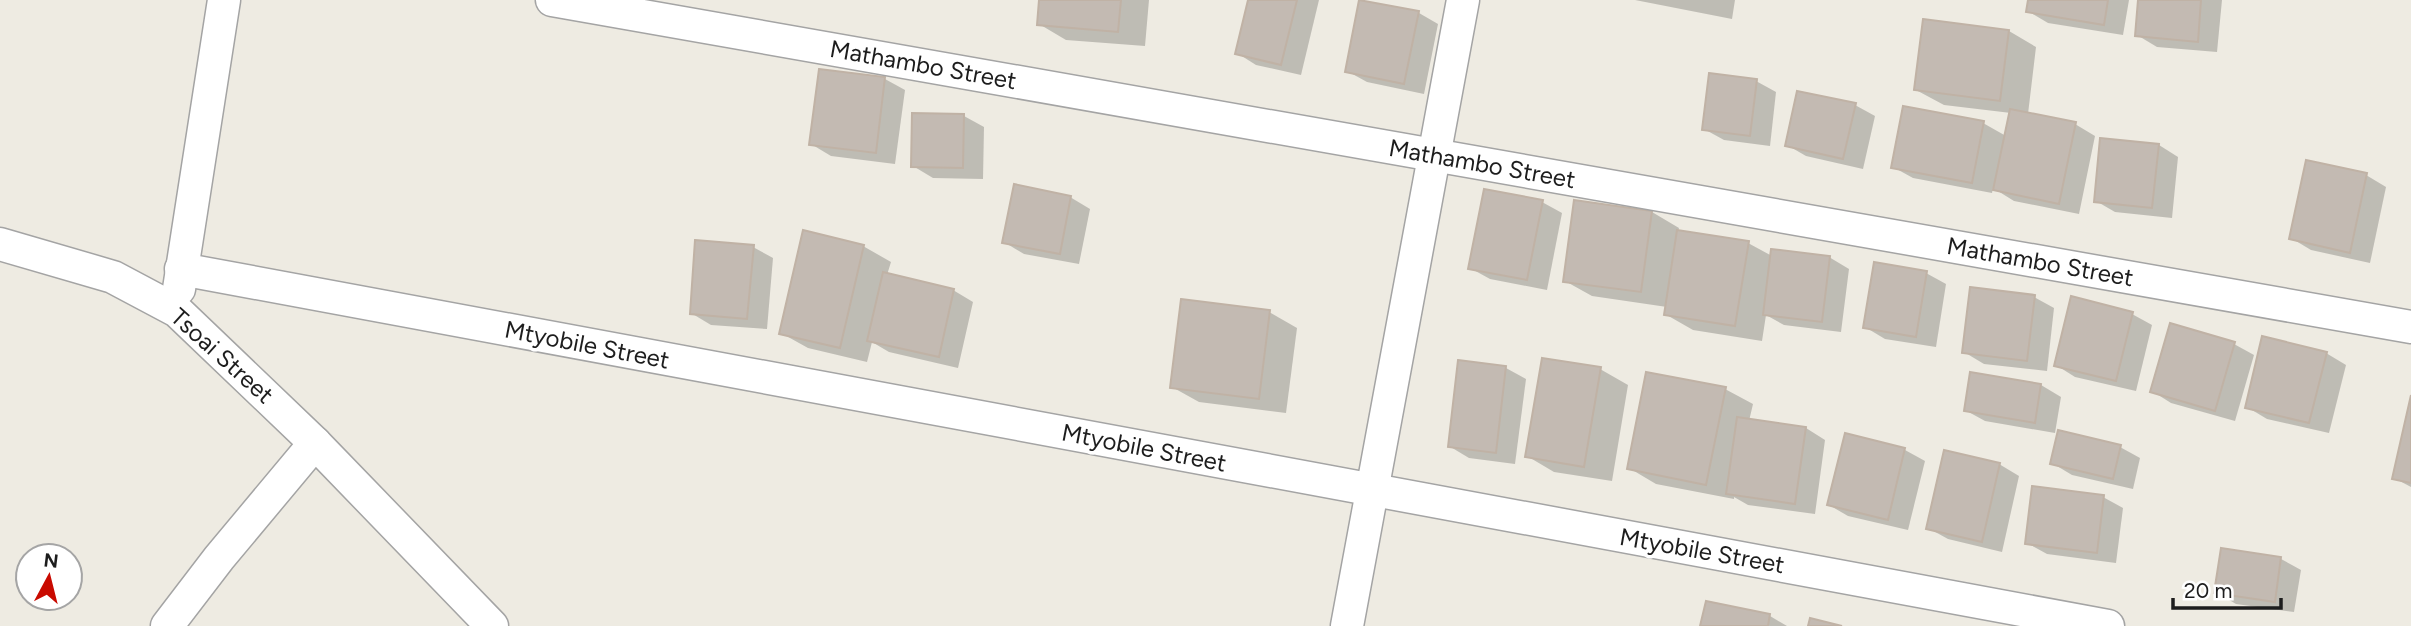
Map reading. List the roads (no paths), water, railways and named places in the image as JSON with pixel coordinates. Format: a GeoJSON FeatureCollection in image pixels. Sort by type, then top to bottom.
{"type":"FeatureCollection","features":[{"type":"Feature","properties":{"kind":"street"},"geometry":{"type":"LineString","coordinates":[[177,311],[181,269],[224,0]]}},
{"type":"Feature","properties":{"kind":"street","name":"Mathambo Street"},"geometry":{"type":"LineString","coordinates":[[552,0],[2411,327]]}},
{"type":"Feature","properties":{"kind":"street"},"geometry":{"type":"LineString","coordinates":[[1347,626],[1462,0]]}},
{"type":"Feature","properties":{"kind":"street","name":"Tsoai Street"},"geometry":{"type":"LineString","coordinates":[[0,244],[113,277],[177,311],[315,443],[492,626]]}},
{"type":"Feature","properties":{"kind":"street","name":"Mtyobile Street"},"geometry":{"type":"LineString","coordinates":[[181,269],[2108,626]]}},
{"type":"Feature","properties":{"kind":"street"},"geometry":{"type":"LineString","coordinates":[[167,626],[219,558],[315,443]]}}]}
